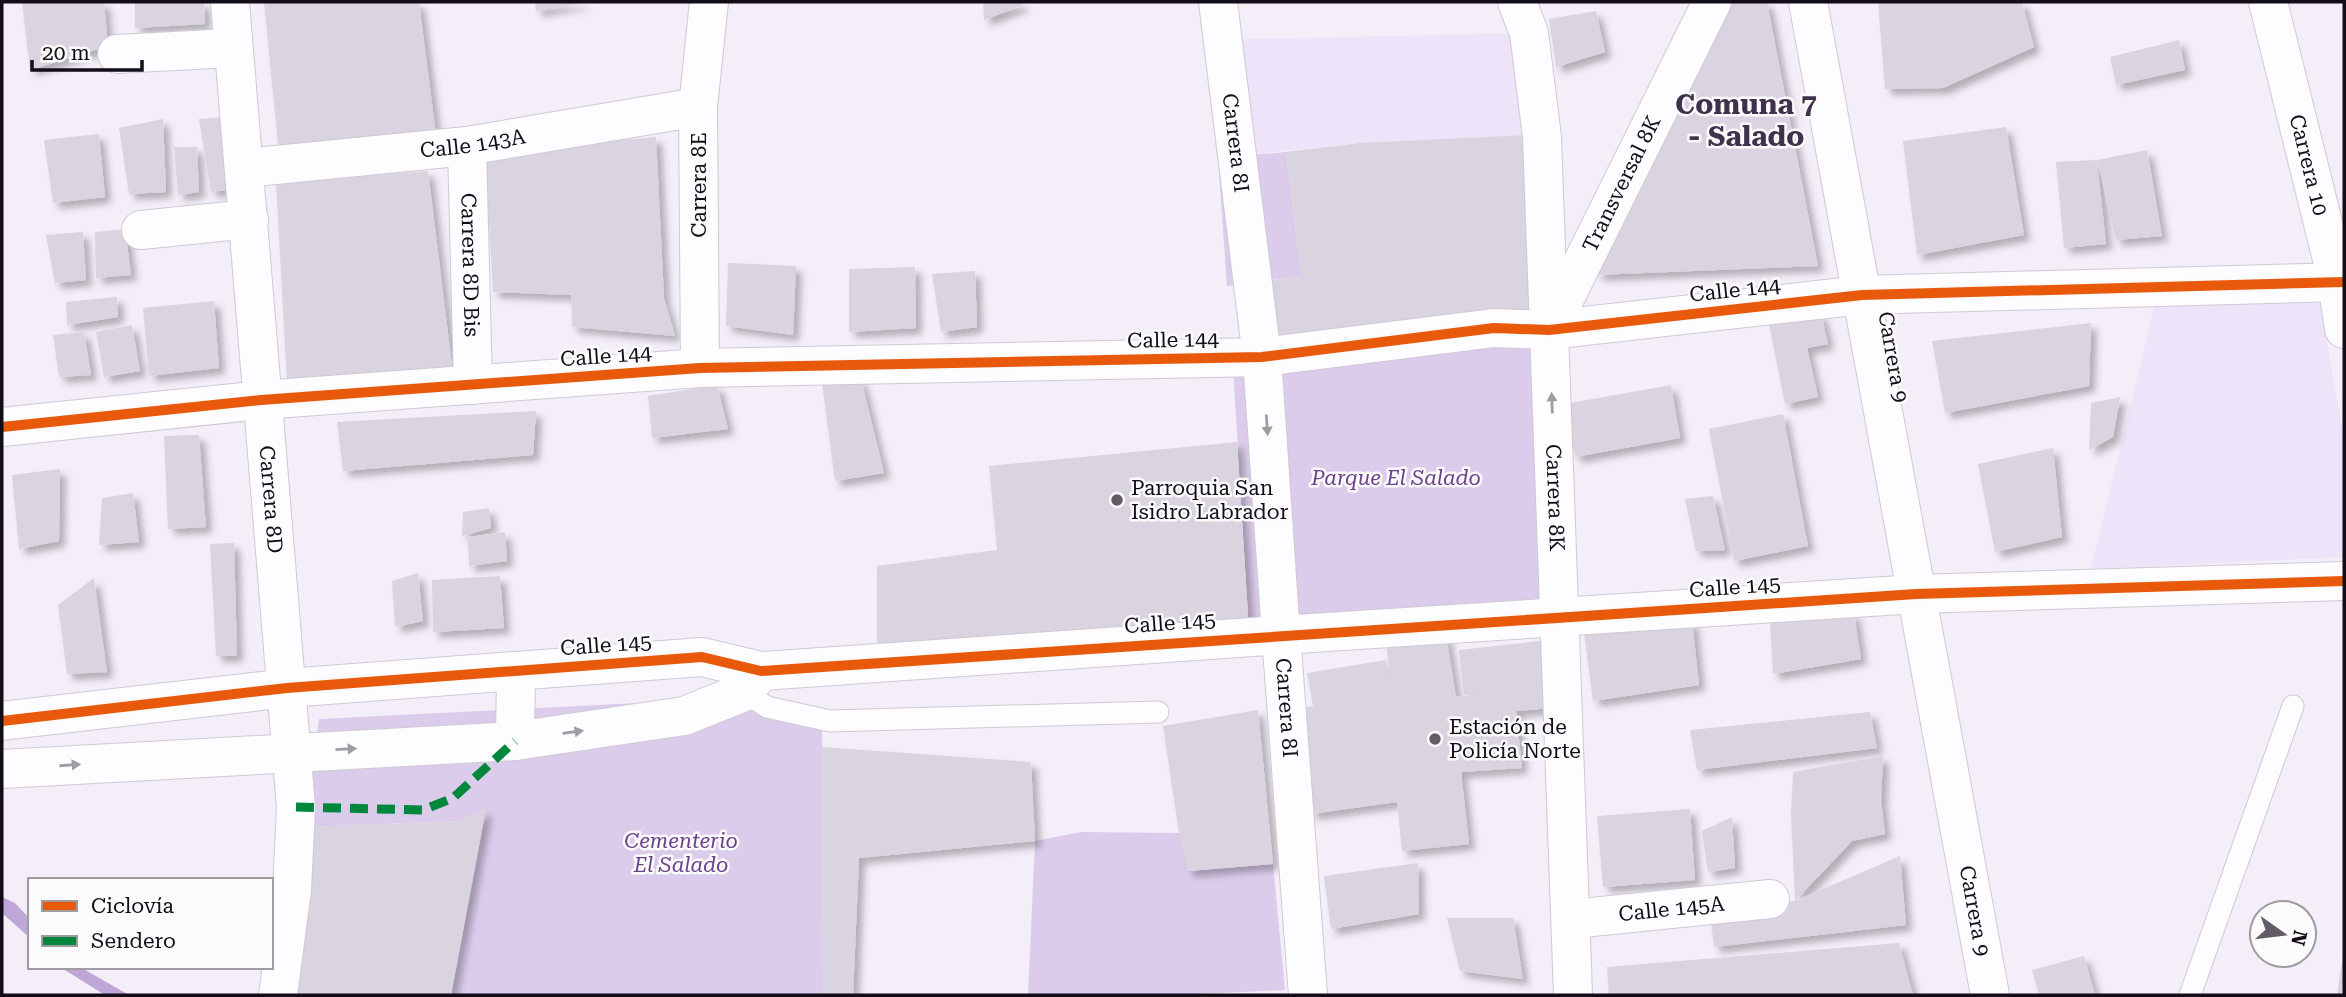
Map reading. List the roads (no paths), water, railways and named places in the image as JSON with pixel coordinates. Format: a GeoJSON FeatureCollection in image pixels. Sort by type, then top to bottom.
{"type":"FeatureCollection","features":[{"type":"Feature","properties":{"kind":"street","name":"Carrera 8D"},"geometry":{"type":"LineString","coordinates":[[230,2],[296,807],[293,877],[278,995]]}},
{"type":"Feature","properties":{"kind":"street","name":"Carrera 8E"},"geometry":{"type":"LineString","coordinates":[[700,368],[698,107],[709,2]]}},
{"type":"Feature","properties":{"kind":"street","name":"Carrera 8I"},"geometry":{"type":"LineString","coordinates":[[1218,2],[1262,357],[1308,995]]}},
{"type":"Feature","properties":{"kind":"street","name":"Carrera 8K"},"geometry":{"type":"LineString","coordinates":[[1517,2],[1529,33],[1542,137],[1573,995]]}},
{"type":"Feature","properties":{"kind":"street","name":"Transversal 8K"},"geometry":{"type":"LineString","coordinates":[[1549,330],[1712,2]]}},
{"type":"Feature","properties":{"kind":"street","name":"Carrera 9"},"geometry":{"type":"LineString","coordinates":[[1808,2],[1990,995]]}},
{"type":"Feature","properties":{"kind":"street","name":"Carrera 10"},"geometry":{"type":"LineString","coordinates":[[2268,2],[2341,282],[2344,330]]}},
{"type":"Feature","properties":{"kind":"street"},"geometry":{"type":"LineString","coordinates":[[117,54],[232,48]]}},
{"type":"Feature","properties":{"kind":"street","name":"Calle 143A"},"geometry":{"type":"LineString","coordinates":[[245,168],[467,146],[698,107]]}},
{"type":"Feature","properties":{"kind":"street","name":"Carrera 8D Bis"},"geometry":{"type":"LineString","coordinates":[[467,146],[473,385]]}},
{"type":"Feature","properties":{"kind":"street"},"geometry":{"type":"LineString","coordinates":[[141,230],[249,219]]}},
{"type":"Feature","properties":{"kind":"street","name":"Calle 144"},"geometry":{"type":"LineString","coordinates":[[2,427],[261,400],[700,368],[1262,357],[1494,328],[1549,330],[1862,295],[2341,282]]}},
{"type":"Feature","properties":{"kind":"street","name":"Calle 145"},"geometry":{"type":"LineString","coordinates":[[2,721],[287,688],[702,657],[747,676],[1281,635],[1916,594],[2344,580]]}},
{"type":"Feature","properties":{"kind":"street"},"geometry":{"type":"LineString","coordinates":[[515,741],[516,671]]}},
{"type":"Feature","properties":{"kind":"street","name":"Calle 145"},"geometry":{"type":"LineString","coordinates":[[2,769],[292,751],[515,741],[684,716],[747,676]]}},
{"type":"Feature","properties":{"kind":"street","name":"Calle 145A"},"geometry":{"type":"LineString","coordinates":[[1572,919],[1770,899]]}},
{"type":"Feature","properties":{"kind":"lane"},"geometry":{"type":"LineString","coordinates":[[747,676],[767,707],[830,721],[1158,712]]}},
{"type":"Feature","properties":{"kind":"lane"},"geometry":{"type":"LineString","coordinates":[[2190,995],[2293,706]]}},
{"type":"Feature","properties":{"kind":"place","name":"Parroquia San Isidro Labrador"},"geometry":{"type":"Point","coordinates":[1117,500]}},
{"type":"Feature","properties":{"kind":"place","name":"Estación de Policía Norte"},"geometry":{"type":"Point","coordinates":[1435,739]}},
{"type":"Feature","properties":{"kind":"district","name":"Comuna 7 - Salado"},"geometry":{"type":"Point","coordinates":[1746,120]}},
{"type":"Feature","properties":{"kind":"park label","name":"Parque El Salado"},"geometry":{"type":"Point","coordinates":[1396,478]}},
{"type":"Feature","properties":{"kind":"park label","name":"Cementerio El Salado"},"geometry":{"type":"Point","coordinates":[681,853]}}]}
